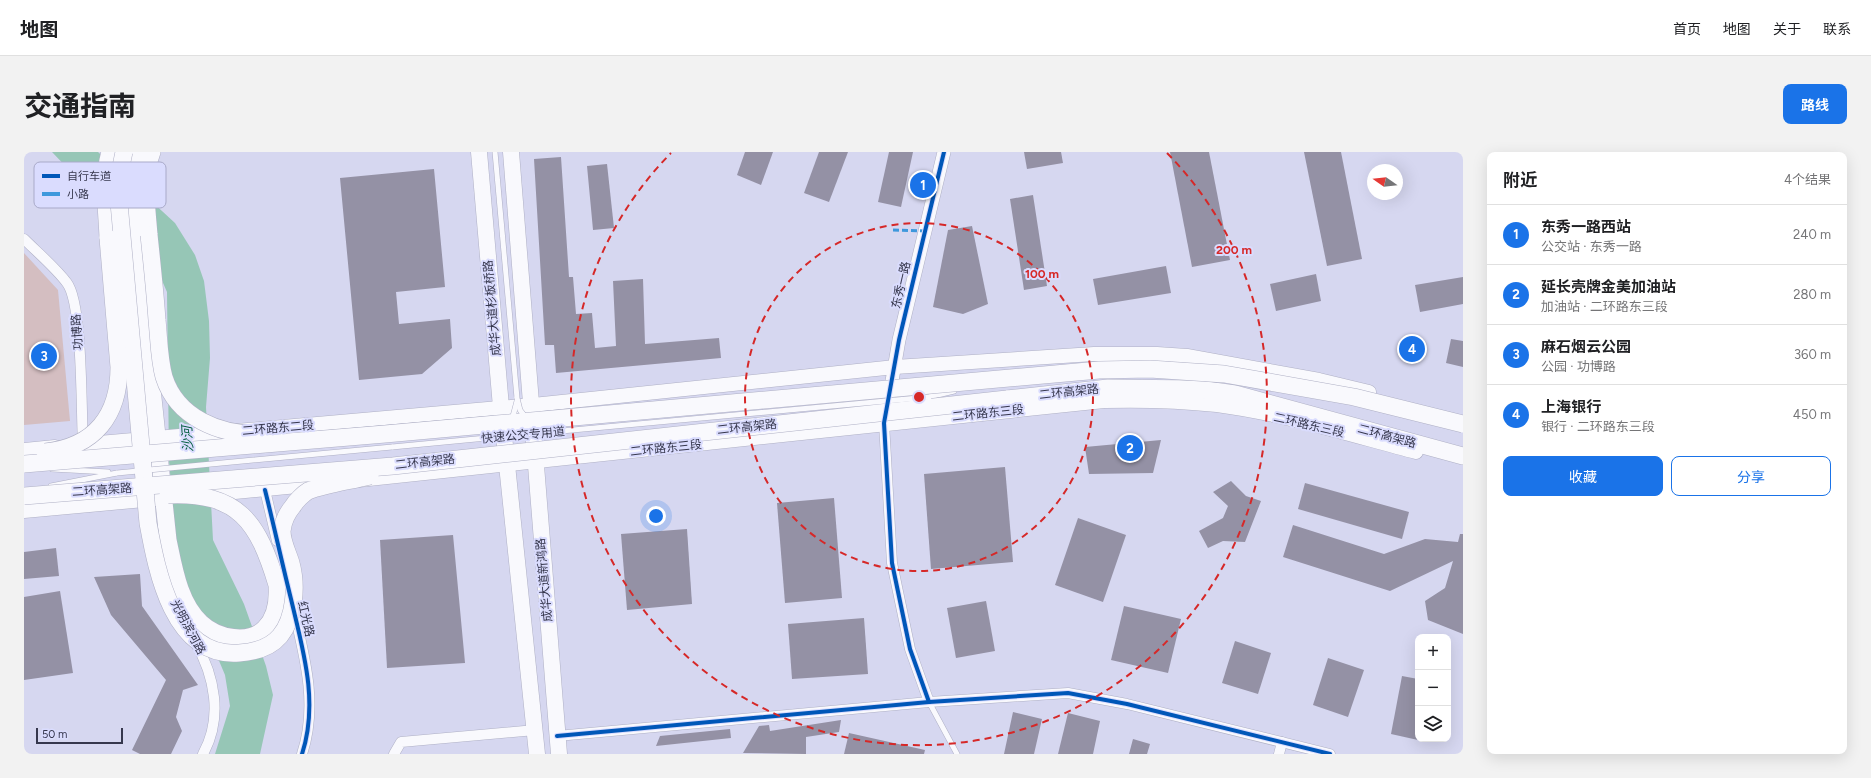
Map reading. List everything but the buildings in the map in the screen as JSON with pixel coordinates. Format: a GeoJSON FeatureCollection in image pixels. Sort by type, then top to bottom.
{"type":"FeatureCollection","features":[{"type":"Feature","properties":{"kind":"highway"},"geometry":{"type":"LineString","coordinates":[[107,162],[110,152]]}},
{"type":"Feature","properties":{"kind":"highway"},"geometry":{"type":"LineString","coordinates":[[122,162],[124,152]]}},
{"type":"Feature","properties":{"kind":"highway"},"geometry":{"type":"LineString","coordinates":[[137,162],[140,152]]}},
{"type":"Feature","properties":{"kind":"highway"},"geometry":{"type":"LineString","coordinates":[[150,162],[152,152]]}},
{"type":"Feature","properties":{"kind":"highway"},"geometry":{"type":"LineString","coordinates":[[24,454],[54,451],[72,447],[86,439],[97,430],[108,417],[116,397],[119,386],[119,367],[107,208]]}},
{"type":"Feature","properties":{"kind":"highway"},"geometry":{"type":"LineString","coordinates":[[119,208],[148,523],[155,560],[163,587],[181,624],[192,636],[211,650],[230,654],[249,653],[265,648],[280,636],[288,621],[293,599],[294,586],[291,564],[282,532],[286,516],[294,504],[306,492],[372,476],[393,466]]}},
{"type":"Feature","properties":{"kind":"highway"},"geometry":{"type":"LineString","coordinates":[[114,489],[157,495],[163,495],[164,495],[186,494],[218,499],[233,507],[248,519],[267,554],[277,585],[278,598],[274,615],[265,628],[249,637],[234,638],[216,634],[201,623],[190,610],[182,593],[173,562],[164,501],[163,495],[163,493],[161,470],[135,236],[133,208]]}},
{"type":"Feature","properties":{"kind":"highway"},"geometry":{"type":"LineString","coordinates":[[147,208],[161,364],[170,391],[178,402],[193,416],[208,426],[226,432],[323,438]]}},
{"type":"Feature","properties":{"kind":"highway","name":"二环高架路"},"geometry":{"type":"LineString","coordinates":[[32,466],[323,438],[385,434],[1099,370],[1150,370],[1224,374],[1354,397],[1463,424]]}},
{"type":"Feature","properties":{"kind":"highway","name":"二环高架路"},"geometry":{"type":"LineString","coordinates":[[24,496],[393,466],[1108,388],[1199,389],[1234,394],[1463,456]]}},
{"type":"Feature","properties":{"kind":"main road","name":"成华大道杉板桥路"},"geometry":{"type":"LineString","coordinates":[[479,152],[501,407],[508,464]]}},
{"type":"Feature","properties":{"kind":"main road"},"geometry":{"type":"LineString","coordinates":[[511,152],[533,405],[895,367],[1094,354],[1187,356],[1319,380],[1463,416]]}},
{"type":"Feature","properties":{"kind":"main road","name":"二环路东三段"},"geometry":{"type":"LineString","coordinates":[[508,464],[884,423],[1104,401],[1186,402],[1219,406],[1307,423],[1463,464]]}},
{"type":"Feature","properties":{"kind":"main road","name":"二环路东二段"},"geometry":{"type":"LineString","coordinates":[[24,450],[533,405]]}},
{"type":"Feature","properties":{"kind":"main road","name":"成华大道新鸿路"},"geometry":{"type":"LineString","coordinates":[[533,405],[535,462],[559,754]]}},
{"type":"Feature","properties":{"kind":"main road"},"geometry":{"type":"LineString","coordinates":[[24,511],[225,494],[508,464]]}},
{"type":"Feature","properties":{"kind":"main road","name":"成华大道新鸿路"},"geometry":{"type":"LineString","coordinates":[[508,464],[537,754]]}},
{"type":"Feature","properties":{"kind":"street","name":"东秀一路"},"geometry":{"type":"LineString","coordinates":[[884,423],[895,367],[898,340],[944,152]]}},
{"type":"Feature","properties":{"kind":"street","name":"功博路"},"geometry":{"type":"LineString","coordinates":[[24,239],[67,283],[73,296],[77,327],[83,444]]}},
{"type":"Feature","properties":{"kind":"street"},"geometry":{"type":"LineString","coordinates":[[884,423],[892,563],[910,649],[928,702]]}},
{"type":"Feature","properties":{"kind":"street","name":"红光路"},"geometry":{"type":"LineString","coordinates":[[265,490],[304,654],[310,688],[310,724],[302,754]]}},
{"type":"Feature","properties":{"kind":"street","name":"光明滨河路"},"geometry":{"type":"LineString","coordinates":[[153,500],[158,560],[168,590],[205,659],[215,694],[214,720],[208,746],[203,754]]}},
{"type":"Feature","properties":{"kind":"street"},"geometry":{"type":"LineString","coordinates":[[557,736],[928,702],[1068,693],[1127,704],[1330,754]]}},
{"type":"Feature","properties":{"kind":"street"},"geometry":{"type":"LineString","coordinates":[[394,754],[400,742],[535,730]]}},
{"type":"Feature","properties":{"kind":"street"},"geometry":{"type":"LineString","coordinates":[[1279,754],[1282,742]]}},
{"type":"Feature","properties":{"kind":"lane"},"geometry":{"type":"LineString","coordinates":[[495,152],[517,398],[520,410],[525,417],[532,424],[550,432]]}},
{"type":"Feature","properties":{"kind":"lane"},"geometry":{"type":"LineString","coordinates":[[929,397],[1005,378]]}},
{"type":"Feature","properties":{"kind":"lane"},"geometry":{"type":"LineString","coordinates":[[929,397],[952,397]]}},
{"type":"Feature","properties":{"kind":"lane","name":"快速公交专用道"},"geometry":{"type":"LineString","coordinates":[[117,473],[929,397]]}},
{"type":"Feature","properties":{"kind":"lane"},"geometry":{"type":"LineString","coordinates":[[497,437],[508,429],[512,420],[517,398]]}},
{"type":"Feature","properties":{"kind":"lane"},"geometry":{"type":"LineString","coordinates":[[960,398],[1007,398]]}},
{"type":"Feature","properties":{"kind":"lane"},"geometry":{"type":"LineString","coordinates":[[24,468],[32,466]]}},
{"type":"Feature","properties":{"kind":"lane"},"geometry":{"type":"LineString","coordinates":[[47,469],[117,473]]}},
{"type":"Feature","properties":{"kind":"lane"},"geometry":{"type":"LineString","coordinates":[[47,487],[117,473]]}},
{"type":"Feature","properties":{"kind":"lane"},"geometry":{"type":"LineString","coordinates":[[24,491],[40,488]]}},
{"type":"Feature","properties":{"kind":"lane"},"geometry":{"type":"LineString","coordinates":[[928,702],[957,754]]}},
{"type":"Feature","properties":{"kind":"shaded area"},"geometry":{"type":"Polygon","coordinates":[[[24,253],[58,290],[70,421],[24,425],[24,253]]]}},
{"type":"Feature","properties":{"kind":"water"},"geometry":{"type":"Polygon","coordinates":[[[52,152],[98,152],[109,162],[62,162],[52,152]]]}},
{"type":"Feature","properties":{"kind":"water","name":"沙河"},"geometry":{"type":"Polygon","coordinates":[[[105,208],[159,208],[175,223],[195,255],[204,281],[209,321],[210,358],[206,407],[213,540],[244,604],[266,666],[273,695],[260,754],[215,754],[230,706],[225,675],[178,563],[169,461],[167,292],[160,276],[116,219],[105,208]]]}},
{"type":"Feature","properties":{"kind":"marked path"},"geometry":{"type":"LineString","coordinates":[[893,230],[924,231]]}},
{"type":"Feature","properties":{"kind":"cycle path"},"geometry":{"type":"LineString","coordinates":[[929,702],[910,649],[892,563],[884,423],[899,340],[944,152]]}},
{"type":"Feature","properties":{"kind":"cycle path"},"geometry":{"type":"LineString","coordinates":[[265,490],[300,637],[307,676],[309,715],[307,735],[302,754]]}},
{"type":"Feature","properties":{"kind":"cycle path"},"geometry":{"type":"LineString","coordinates":[[557,736],[929,702],[1068,693],[1127,704],[1330,754]]}},
{"type":"Feature","properties":{"kind":"place","name":"东秀一路西站"},"geometry":{"type":"Point","coordinates":[923,185]}},
{"type":"Feature","properties":{"kind":"place","name":"上海银行"},"geometry":{"type":"Point","coordinates":[1412,349]}},
{"type":"Feature","properties":{"kind":"place","name":"麻石烟云公园"},"geometry":{"type":"Point","coordinates":[44,356]}},
{"type":"Feature","properties":{"kind":"place","name":"延长壳牌金美加油站"},"geometry":{"type":"Point","coordinates":[1130,448]}}]}
